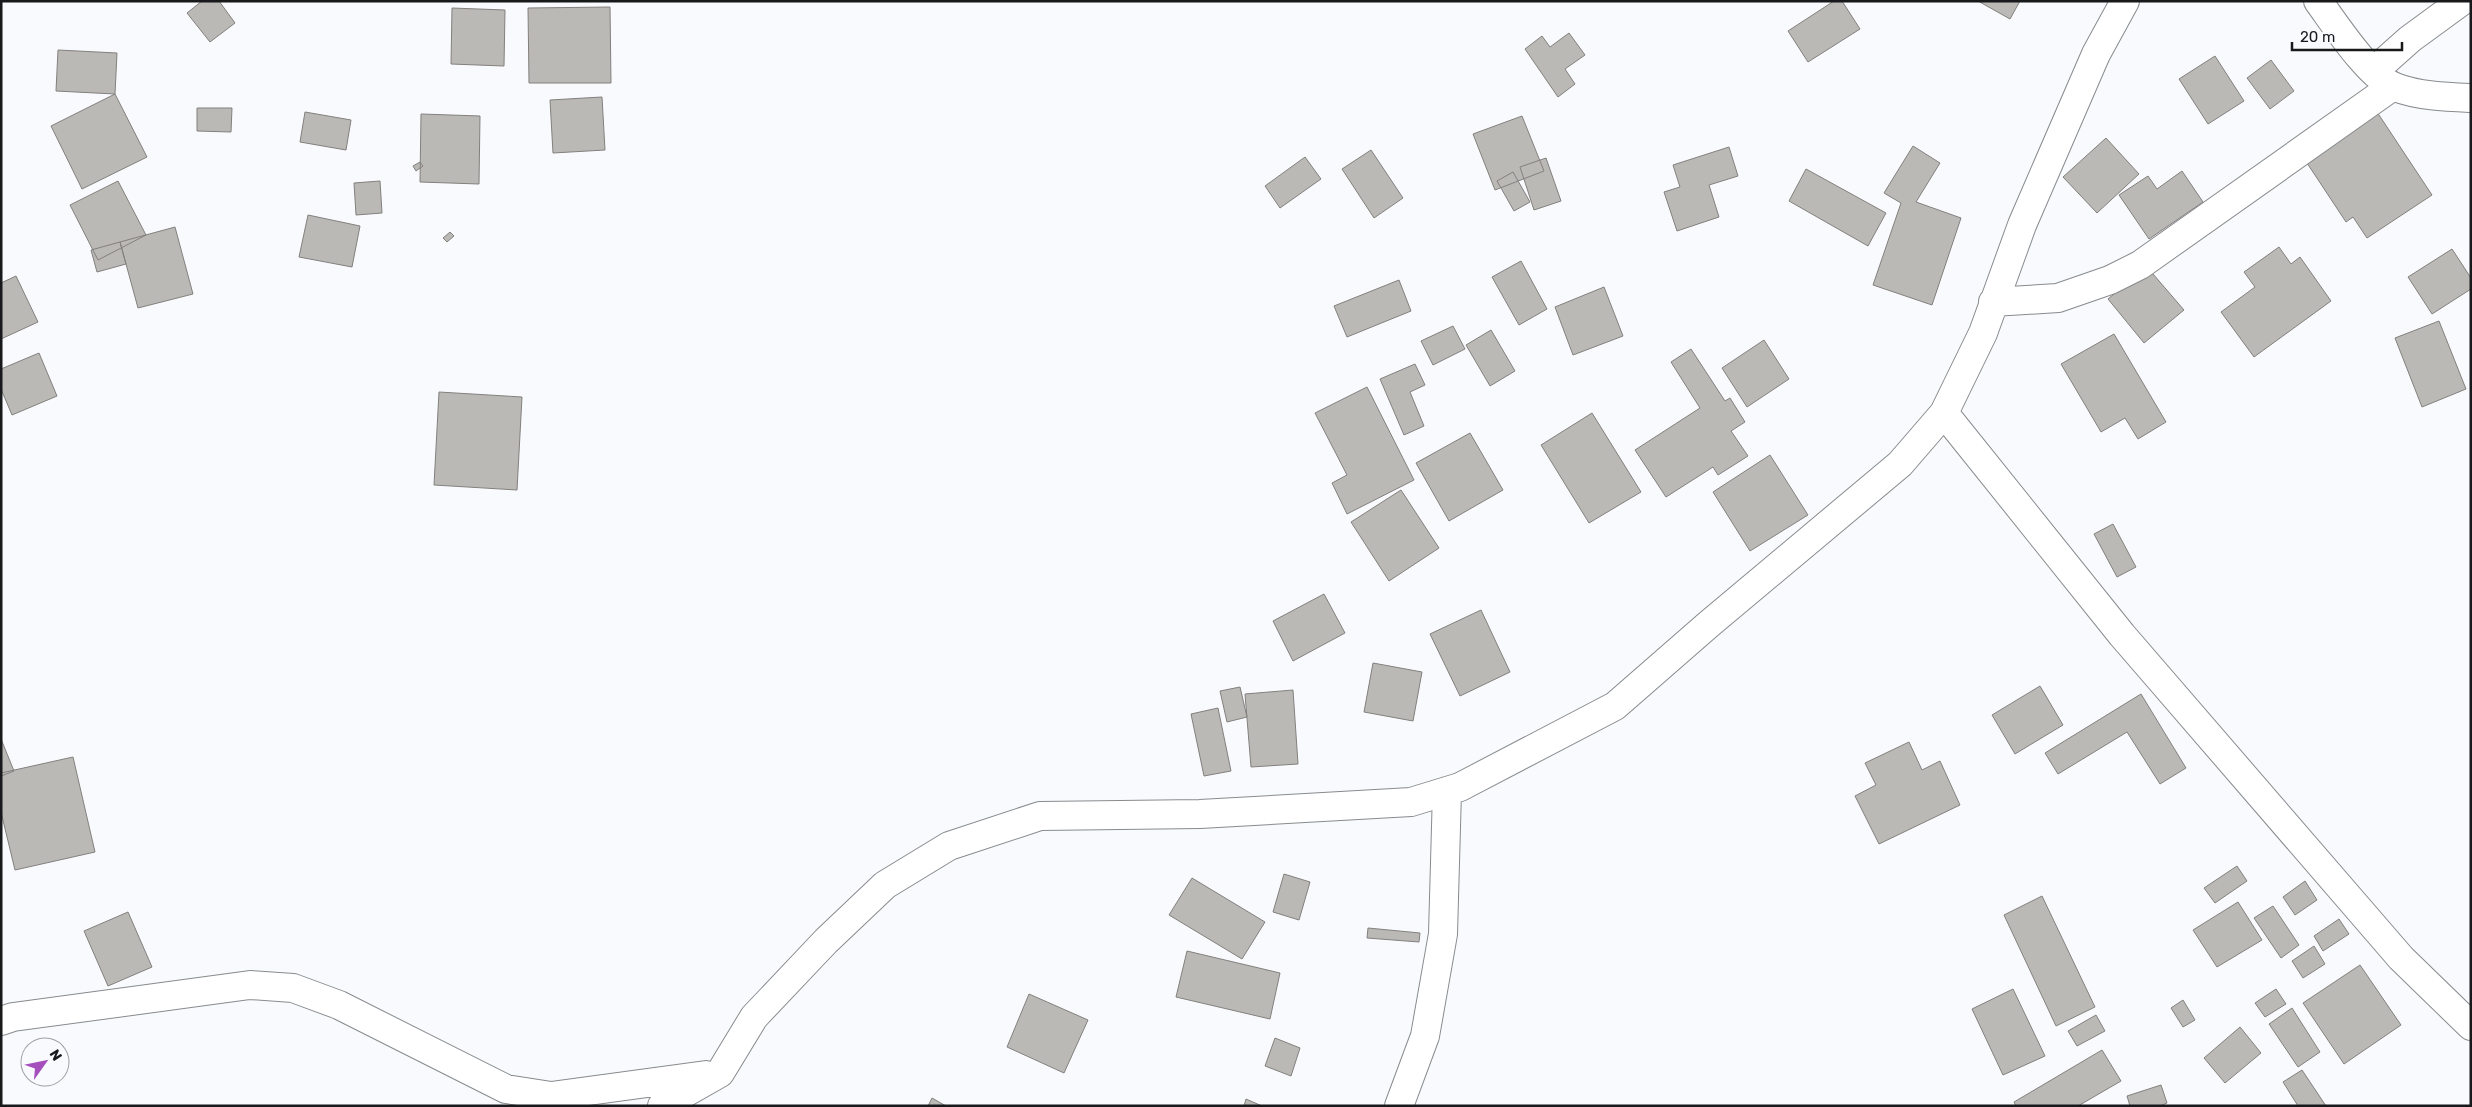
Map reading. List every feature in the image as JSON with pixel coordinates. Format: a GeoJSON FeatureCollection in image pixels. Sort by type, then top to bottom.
{"type":"FeatureCollection","features":[{"type":"Feature","properties":{"kind":"street"},"geometry":{"type":"LineString","coordinates":[[662,1106],[720,1073],[754,1017],[826,941],[885,885],[949,846],[1040,816],[1200,814],[1411,802],[1460,787],[1615,706],[1709,624],[1900,464],[1944,412],[1983,333],[2022,225],[2096,54],[2124,1]]}},
{"type":"Feature","properties":{"kind":"street"},"geometry":{"type":"LineString","coordinates":[[2318,1],[2343,36],[2384,79],[2442,97],[2471,98]]}},
{"type":"Feature","properties":{"kind":"street"},"geometry":{"type":"LineString","coordinates":[[1993,302],[2058,298],[2110,280],[2140,265],[2384,79],[2410,39],[2462,1]]}},
{"type":"Feature","properties":{"kind":"street"},"geometry":{"type":"LineString","coordinates":[[1944,412],[2122,635],[2401,958],[2471,1026]]}},
{"type":"Feature","properties":{"kind":"street"},"geometry":{"type":"LineString","coordinates":[[1399,1106],[1425,1036],[1444,934],[1447,791]]}},
{"type":"Feature","properties":{"kind":"street"},"geometry":{"type":"LineString","coordinates":[[1,1021],[13,1017],[250,985],[284,987],[293,988],[339,1005],[506,1089],[551,1096],[720,1073]]}},
{"type":"Feature","properties":{"kind":"building"},"geometry":{"type":"Polygon","coordinates":[[[202,1],[219,1],[235,23],[210,42],[187,13],[202,1]]]}},
{"type":"Feature","properties":{"kind":"building"},"geometry":{"type":"Polygon","coordinates":[[[1834,1],[1842,1],[1860,29],[1808,62],[1788,31],[1834,1]]]}},
{"type":"Feature","properties":{"kind":"building"},"geometry":{"type":"Polygon","coordinates":[[[1978,1],[2020,1],[2010,19],[1978,1]]]}},
{"type":"Feature","properties":{"kind":"building"},"geometry":{"type":"Polygon","coordinates":[[[610,7],[611,83],[529,83],[528,8],[610,7]]]}},
{"type":"Feature","properties":{"kind":"building"},"geometry":{"type":"Polygon","coordinates":[[[452,8],[505,10],[504,66],[451,64],[452,8]]]}},
{"type":"Feature","properties":{"kind":"building"},"geometry":{"type":"Polygon","coordinates":[[[1569,33],[1585,55],[1565,69],[1575,84],[1558,97],[1525,49],[1542,36],[1550,47],[1569,33]]]}},
{"type":"Feature","properties":{"kind":"building"},"geometry":{"type":"Polygon","coordinates":[[[58,50],[117,53],[115,94],[56,91],[58,50]]]}},
{"type":"Feature","properties":{"kind":"building"},"geometry":{"type":"Polygon","coordinates":[[[2215,56],[2244,101],[2208,124],[2179,79],[2215,56]]]}},
{"type":"Feature","properties":{"kind":"building"},"geometry":{"type":"Polygon","coordinates":[[[2271,60],[2294,91],[2270,109],[2247,78],[2271,60]]]}},
{"type":"Feature","properties":{"kind":"building"},"geometry":{"type":"Polygon","coordinates":[[[115,94],[147,157],[82,189],[51,126],[115,94]]]}},
{"type":"Feature","properties":{"kind":"building"},"geometry":{"type":"Polygon","coordinates":[[[602,97],[605,150],[553,153],[550,100],[602,97]]]}},
{"type":"Feature","properties":{"kind":"building"},"geometry":{"type":"Polygon","coordinates":[[[197,108],[232,108],[231,132],[197,131],[197,108]]]}},
{"type":"Feature","properties":{"kind":"building"},"geometry":{"type":"Polygon","coordinates":[[[305,112],[351,120],[346,150],[300,142],[305,112]]]}},
{"type":"Feature","properties":{"kind":"building"},"geometry":{"type":"Polygon","coordinates":[[[2377,112],[2432,195],[2367,238],[2353,217],[2346,222],[2305,160],[2377,112]]]}},
{"type":"Feature","properties":{"kind":"building"},"geometry":{"type":"Polygon","coordinates":[[[421,114],[480,116],[479,184],[420,182],[421,114]]]}},
{"type":"Feature","properties":{"kind":"building"},"geometry":{"type":"Polygon","coordinates":[[[1522,116],[1544,171],[1495,190],[1473,134],[1522,116]]]}},
{"type":"Feature","properties":{"kind":"building"},"geometry":{"type":"Polygon","coordinates":[[[2106,138],[2139,174],[2097,213],[2063,177],[2106,138]]]}},
{"type":"Feature","properties":{"kind":"building"},"geometry":{"type":"Polygon","coordinates":[[[1913,146],[1940,163],[1916,202],[1961,218],[1932,305],[1873,285],[1901,203],[1884,193],[1913,146]]]}},
{"type":"Feature","properties":{"kind":"building"},"geometry":{"type":"Polygon","coordinates":[[[1729,147],[1738,176],[1709,185],[1719,217],[1677,231],[1664,192],[1680,187],[1673,165],[1729,147]]]}},
{"type":"Feature","properties":{"kind":"building"},"geometry":{"type":"Polygon","coordinates":[[[1371,150],[1403,198],[1374,218],[1342,169],[1371,150]]]}},
{"type":"Feature","properties":{"kind":"building"},"geometry":{"type":"Polygon","coordinates":[[[1305,157],[1321,179],[1280,208],[1265,186],[1305,157]]]}},
{"type":"Feature","properties":{"kind":"building"},"geometry":{"type":"Polygon","coordinates":[[[1546,158],[1561,201],[1534,210],[1520,167],[1546,158]]]}},
{"type":"Feature","properties":{"kind":"building"},"geometry":{"type":"Polygon","coordinates":[[[420,162],[423,166],[416,171],[413,166],[420,162]]]}},
{"type":"Feature","properties":{"kind":"building"},"geometry":{"type":"Polygon","coordinates":[[[1806,169],[1886,213],[1868,246],[1789,201],[1806,169]]]}},
{"type":"Feature","properties":{"kind":"building"},"geometry":{"type":"Polygon","coordinates":[[[2182,171],[2203,202],[2149,239],[2119,195],[2148,176],[2157,189],[2182,171]]]}},
{"type":"Feature","properties":{"kind":"building"},"geometry":{"type":"Polygon","coordinates":[[[1513,172],[1530,202],[1514,211],[1497,181],[1513,172]]]}},
{"type":"Feature","properties":{"kind":"building"},"geometry":{"type":"Polygon","coordinates":[[[118,181],[146,235],[98,260],[70,205],[118,181]]]}},
{"type":"Feature","properties":{"kind":"building"},"geometry":{"type":"Polygon","coordinates":[[[380,181],[382,213],[356,215],[354,183],[380,181]]]}},
{"type":"Feature","properties":{"kind":"building"},"geometry":{"type":"Polygon","coordinates":[[[308,215],[360,226],[352,267],[299,257],[308,215]]]}},
{"type":"Feature","properties":{"kind":"building"},"geometry":{"type":"Polygon","coordinates":[[[175,227],[193,294],[138,308],[120,242],[175,227]]]}},
{"type":"Feature","properties":{"kind":"building"},"geometry":{"type":"Polygon","coordinates":[[[450,232],[454,236],[447,242],[443,238],[450,232]]]}},
{"type":"Feature","properties":{"kind":"building"},"geometry":{"type":"Polygon","coordinates":[[[120,242],[126,264],[97,272],[91,250],[120,242]]]}},
{"type":"Feature","properties":{"kind":"building"},"geometry":{"type":"Polygon","coordinates":[[[2279,247],[2291,264],[2300,257],[2331,301],[2254,357],[2221,312],[2255,287],[2244,272],[2279,247]]]}},
{"type":"Feature","properties":{"kind":"building"},"geometry":{"type":"Polygon","coordinates":[[[2452,249],[2471,278],[2471,289],[2432,314],[2408,277],[2452,249]]]}},
{"type":"Feature","properties":{"kind":"building"},"geometry":{"type":"Polygon","coordinates":[[[1521,261],[1547,309],[1519,325],[1492,277],[1521,261]]]}},
{"type":"Feature","properties":{"kind":"building"},"geometry":{"type":"Polygon","coordinates":[[[2147,267],[2184,310],[2144,343],[2108,299],[2147,267]]]}},
{"type":"Feature","properties":{"kind":"building"},"geometry":{"type":"Polygon","coordinates":[[[16,276],[38,322],[1,339],[1,283],[16,276]]]}},
{"type":"Feature","properties":{"kind":"building"},"geometry":{"type":"Polygon","coordinates":[[[1399,280],[1411,311],[1347,337],[1334,306],[1399,280]]]}},
{"type":"Feature","properties":{"kind":"building"},"geometry":{"type":"Polygon","coordinates":[[[1604,287],[1623,336],[1573,355],[1555,307],[1604,287]]]}},
{"type":"Feature","properties":{"kind":"building"},"geometry":{"type":"Polygon","coordinates":[[[2439,321],[2466,389],[2422,407],[2395,338],[2439,321]]]}},
{"type":"Feature","properties":{"kind":"building"},"geometry":{"type":"Polygon","coordinates":[[[1453,326],[1465,349],[1433,365],[1421,341],[1453,326]]]}},
{"type":"Feature","properties":{"kind":"building"},"geometry":{"type":"Polygon","coordinates":[[[1491,330],[1515,371],[1490,386],[1466,345],[1491,330]]]}},
{"type":"Feature","properties":{"kind":"building"},"geometry":{"type":"Polygon","coordinates":[[[2114,334],[2166,422],[2138,439],[2125,418],[2101,432],[2061,364],[2114,334]]]}},
{"type":"Feature","properties":{"kind":"building"},"geometry":{"type":"Polygon","coordinates":[[[1764,340],[1789,379],[1747,407],[1722,368],[1764,340]]]}},
{"type":"Feature","properties":{"kind":"building"},"geometry":{"type":"Polygon","coordinates":[[[1691,349],[1725,401],[1730,398],[1745,422],[1731,431],[1748,456],[1718,475],[1713,467],[1666,497],[1635,450],[1700,408],[1671,362],[1691,349]]]}},
{"type":"Feature","properties":{"kind":"building"},"geometry":{"type":"Polygon","coordinates":[[[39,353],[57,396],[12,415],[1,389],[1,369],[39,353]]]}},
{"type":"Feature","properties":{"kind":"building"},"geometry":{"type":"Polygon","coordinates":[[[1415,364],[1425,385],[1410,392],[1424,426],[1404,435],[1380,379],[1415,364]]]}},
{"type":"Feature","properties":{"kind":"building"},"geometry":{"type":"Polygon","coordinates":[[[1367,387],[1414,480],[1347,514],[1332,483],[1347,475],[1315,413],[1367,387]]]}},
{"type":"Feature","properties":{"kind":"building"},"geometry":{"type":"Polygon","coordinates":[[[439,392],[522,397],[517,490],[434,485],[439,392]]]}},
{"type":"Feature","properties":{"kind":"building"},"geometry":{"type":"Polygon","coordinates":[[[1592,413],[1641,492],[1589,523],[1541,445],[1592,413]]]}},
{"type":"Feature","properties":{"kind":"building"},"geometry":{"type":"Polygon","coordinates":[[[1470,433],[1503,490],[1449,521],[1416,463],[1470,433]]]}},
{"type":"Feature","properties":{"kind":"building"},"geometry":{"type":"Polygon","coordinates":[[[1770,455],[1808,515],[1750,551],[1713,492],[1770,455]]]}},
{"type":"Feature","properties":{"kind":"building"},"geometry":{"type":"Polygon","coordinates":[[[1401,490],[1439,548],[1389,581],[1351,522],[1401,490]]]}},
{"type":"Feature","properties":{"kind":"building"},"geometry":{"type":"Polygon","coordinates":[[[2113,524],[2136,567],[2117,577],[2094,534],[2113,524]]]}},
{"type":"Feature","properties":{"kind":"building"},"geometry":{"type":"Polygon","coordinates":[[[1324,594],[1345,633],[1293,661],[1273,621],[1324,594]]]}},
{"type":"Feature","properties":{"kind":"building"},"geometry":{"type":"Polygon","coordinates":[[[1481,610],[1510,672],[1460,696],[1430,634],[1481,610]]]}},
{"type":"Feature","properties":{"kind":"building"},"geometry":{"type":"Polygon","coordinates":[[[1373,663],[1422,672],[1413,721],[1364,712],[1373,663]]]}},
{"type":"Feature","properties":{"kind":"building"},"geometry":{"type":"Polygon","coordinates":[[[2040,686],[2063,725],[2015,754],[1992,715],[2040,686]]]}},
{"type":"Feature","properties":{"kind":"building"},"geometry":{"type":"Polygon","coordinates":[[[1240,687],[1247,717],[1227,722],[1220,691],[1240,687]]]}},
{"type":"Feature","properties":{"kind":"building"},"geometry":{"type":"Polygon","coordinates":[[[1293,690],[1298,764],[1251,767],[1245,694],[1293,690]]]}},
{"type":"Feature","properties":{"kind":"building"},"geometry":{"type":"Polygon","coordinates":[[[2141,694],[2186,768],[2160,784],[2127,732],[2058,774],[2045,753],[2141,694]]]}},
{"type":"Feature","properties":{"kind":"building"},"geometry":{"type":"Polygon","coordinates":[[[1218,708],[1231,771],[1204,776],[1191,714],[1218,708]]]}},
{"type":"Feature","properties":{"kind":"building"},"geometry":{"type":"Polygon","coordinates":[[[1,739],[14,771],[1,776],[1,739]]]}},
{"type":"Feature","properties":{"kind":"building"},"geometry":{"type":"Polygon","coordinates":[[[1909,742],[1922,770],[1940,761],[1960,805],[1879,844],[1855,796],[1876,785],[1865,763],[1909,742]]]}},
{"type":"Feature","properties":{"kind":"building"},"geometry":{"type":"Polygon","coordinates":[[[73,757],[95,852],[15,870],[1,812],[1,773],[73,757]]]}},
{"type":"Feature","properties":{"kind":"building"},"geometry":{"type":"Polygon","coordinates":[[[2237,866],[2247,881],[2215,903],[2204,888],[2237,866]]]}},
{"type":"Feature","properties":{"kind":"building"},"geometry":{"type":"Polygon","coordinates":[[[1284,874],[1310,882],[1299,920],[1273,912],[1284,874]]]}},
{"type":"Feature","properties":{"kind":"building"},"geometry":{"type":"Polygon","coordinates":[[[1192,878],[1265,922],[1242,959],[1169,915],[1192,878]]]}},
{"type":"Feature","properties":{"kind":"building"},"geometry":{"type":"Polygon","coordinates":[[[2305,881],[2317,900],[2295,915],[2283,897],[2305,881]]]}},
{"type":"Feature","properties":{"kind":"building"},"geometry":{"type":"Polygon","coordinates":[[[2042,896],[2095,1007],[2056,1026],[2004,915],[2042,896]]]}},
{"type":"Feature","properties":{"kind":"building"},"geometry":{"type":"Polygon","coordinates":[[[2238,902],[2262,940],[2217,967],[2193,930],[2238,902]]]}},
{"type":"Feature","properties":{"kind":"building"},"geometry":{"type":"Polygon","coordinates":[[[2273,906],[2299,945],[2281,958],[2254,918],[2273,906]]]}},
{"type":"Feature","properties":{"kind":"building"},"geometry":{"type":"Polygon","coordinates":[[[128,912],[152,967],[108,986],[84,931],[128,912]]]}},
{"type":"Feature","properties":{"kind":"building"},"geometry":{"type":"Polygon","coordinates":[[[2339,919],[2349,934],[2323,951],[2314,936],[2339,919]]]}},
{"type":"Feature","properties":{"kind":"building"},"geometry":{"type":"Polygon","coordinates":[[[1368,928],[1420,933],[1419,942],[1367,938],[1368,928]]]}},
{"type":"Feature","properties":{"kind":"building"},"geometry":{"type":"Polygon","coordinates":[[[2314,946],[2325,964],[2303,978],[2292,961],[2314,946]]]}},
{"type":"Feature","properties":{"kind":"building"},"geometry":{"type":"Polygon","coordinates":[[[1187,951],[1280,973],[1270,1019],[1176,997],[1187,951]]]}},
{"type":"Feature","properties":{"kind":"building"},"geometry":{"type":"Polygon","coordinates":[[[2360,965],[2401,1025],[2344,1064],[2303,1003],[2360,965]]]}},
{"type":"Feature","properties":{"kind":"building"},"geometry":{"type":"Polygon","coordinates":[[[2013,989],[2045,1056],[2003,1075],[1972,1009],[2013,989]]]}},
{"type":"Feature","properties":{"kind":"building"},"geometry":{"type":"Polygon","coordinates":[[[2276,989],[2286,1004],[2265,1017],[2255,1003],[2276,989]]]}},
{"type":"Feature","properties":{"kind":"building"},"geometry":{"type":"Polygon","coordinates":[[[1029,994],[1088,1020],[1064,1073],[1007,1047],[1029,994]]]}},
{"type":"Feature","properties":{"kind":"building"},"geometry":{"type":"Polygon","coordinates":[[[2183,1000],[2195,1020],[2183,1027],[2171,1008],[2183,1000]]]}},
{"type":"Feature","properties":{"kind":"building"},"geometry":{"type":"Polygon","coordinates":[[[2292,1008],[2320,1052],[2298,1067],[2269,1024],[2292,1008]]]}},
{"type":"Feature","properties":{"kind":"building"},"geometry":{"type":"Polygon","coordinates":[[[2096,1015],[2105,1031],[2077,1046],[2068,1031],[2096,1015]]]}},
{"type":"Feature","properties":{"kind":"building"},"geometry":{"type":"Polygon","coordinates":[[[2240,1027],[2261,1053],[2225,1083],[2204,1058],[2240,1027]]]}},
{"type":"Feature","properties":{"kind":"building"},"geometry":{"type":"Polygon","coordinates":[[[1275,1038],[1300,1048],[1291,1076],[1265,1066],[1275,1038]]]}},
{"type":"Feature","properties":{"kind":"building"},"geometry":{"type":"Polygon","coordinates":[[[2102,1050],[2121,1081],[2078,1106],[2016,1106],[2014,1102],[2102,1050]]]}},
{"type":"Feature","properties":{"kind":"building"},"geometry":{"type":"Polygon","coordinates":[[[2302,1070],[2326,1106],[2298,1106],[2283,1082],[2302,1070]]]}},
{"type":"Feature","properties":{"kind":"building"},"geometry":{"type":"Polygon","coordinates":[[[2161,1085],[2167,1103],[2160,1106],[2130,1106],[2127,1096],[2161,1085]]]}},
{"type":"Feature","properties":{"kind":"building"},"geometry":{"type":"Polygon","coordinates":[[[932,1098],[946,1106],[928,1106],[932,1098]]]}},
{"type":"Feature","properties":{"kind":"building"},"geometry":{"type":"Polygon","coordinates":[[[1246,1099],[1262,1106],[1244,1106],[1246,1099]]]}}]}
